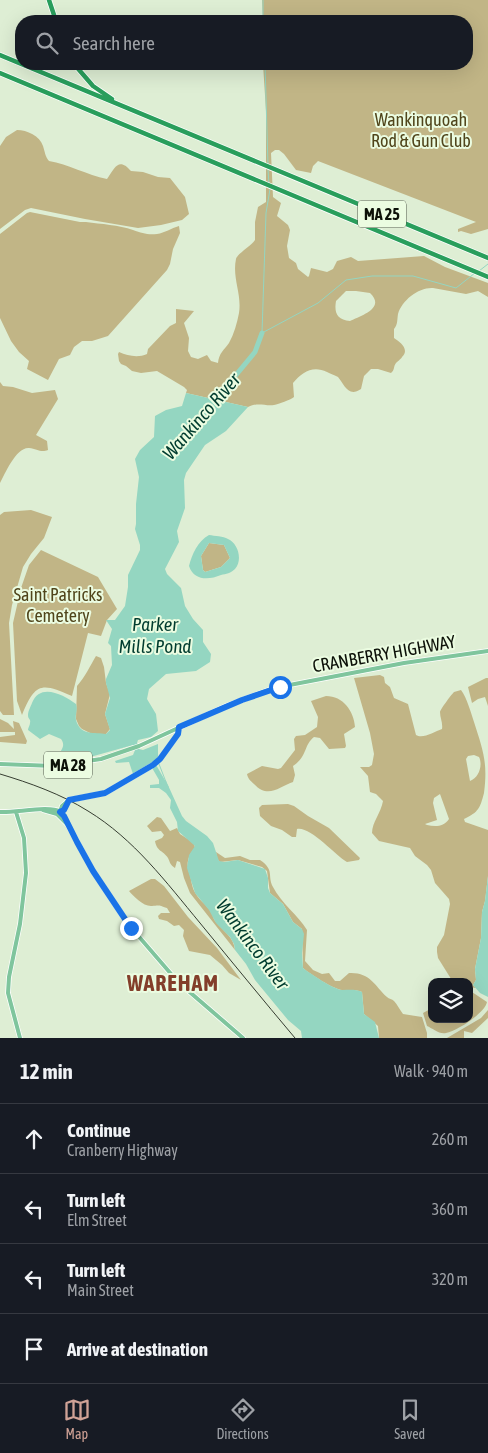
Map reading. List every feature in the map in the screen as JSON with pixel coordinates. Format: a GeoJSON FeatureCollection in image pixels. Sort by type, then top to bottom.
{"type":"FeatureCollection","features":[{"type":"Feature","properties":{"kind":"highway"},"geometry":{"type":"LineString","coordinates":[[49,0],[54,15]]}},
{"type":"Feature","properties":{"kind":"highway","name":"MA 25"},"geometry":{"type":"LineString","coordinates":[[0,55],[15,61]]}},
{"type":"Feature","properties":{"kind":"highway","name":"MA 25"},"geometry":{"type":"LineString","coordinates":[[36,70],[488,258]]}},
{"type":"Feature","properties":{"kind":"highway"},"geometry":{"type":"LineString","coordinates":[[79,70],[93,86],[124,106]]}},
{"type":"Feature","properties":{"kind":"highway","name":"MA 25"},"geometry":{"type":"LineString","coordinates":[[0,73],[488,277]]}},
{"type":"Feature","properties":{"kind":"main road","name":"CRANBERRY HIGHWAY"},"geometry":{"type":"LineString","coordinates":[[0,764],[69,765],[101,759],[139,746],[234,703],[274,688],[404,663],[488,651]]}},
{"type":"Feature","properties":{"kind":"main road"},"geometry":{"type":"LineString","coordinates":[[60,812],[69,800],[105,793],[153,765],[160,759],[178,734],[179,727]]}},
{"type":"Feature","properties":{"kind":"main road"},"geometry":{"type":"LineString","coordinates":[[0,812],[41,810],[60,812]]}},
{"type":"Feature","properties":{"kind":"main road"},"geometry":{"type":"LineString","coordinates":[[16,812],[24,838],[26,873],[20,924],[9,977],[8,992],[20,1038]]}},
{"type":"Feature","properties":{"kind":"main road"},"geometry":{"type":"LineString","coordinates":[[60,812],[93,871],[128,924],[178,982],[242,1038]]}},
{"type":"Feature","properties":{"kind":"green space","name":"Wankinquoah Rod & Gun Club"},"geometry":{"type":"Polygon","coordinates":[[[262,0],[488,0],[488,229],[471,234],[458,232],[458,229],[476,222],[318,161],[313,166],[311,173],[296,170],[279,150],[271,153],[273,197],[281,203],[277,216],[288,225],[290,230],[287,246],[289,258],[308,277],[311,268],[327,272],[333,269],[337,261],[351,257],[358,261],[424,256],[445,267],[488,283],[488,297],[478,291],[466,294],[428,288],[417,292],[407,299],[398,314],[394,338],[403,346],[405,351],[391,373],[371,369],[364,376],[361,389],[353,392],[347,389],[337,376],[322,370],[312,370],[304,373],[293,383],[294,397],[274,405],[258,404],[248,407],[186,393],[187,390],[184,387],[157,371],[141,373],[132,371],[121,364],[118,354],[119,352],[137,356],[147,354],[148,349],[170,326],[176,323],[176,309],[194,311],[184,323],[189,338],[188,351],[191,357],[198,359],[207,355],[211,361],[218,363],[221,354],[231,340],[239,313],[240,306],[235,273],[236,259],[255,240],[255,222],[258,207],[266,202],[266,111],[263,70],[473,70],[473,15],[263,15],[262,0]],[[346,291],[336,301],[337,315],[342,319],[350,321],[370,311],[375,303],[370,293],[346,291]]]}},
{"type":"Feature","properties":{"kind":"green space"},"geometry":{"type":"Polygon","coordinates":[[[17,130],[29,132],[39,139],[49,161],[92,175],[107,179],[120,164],[131,171],[170,178],[185,197],[189,214],[182,220],[138,228],[31,208],[25,210],[0,229],[0,146],[6,137],[17,130]]]}},
{"type":"Feature","properties":{"kind":"green space"},"geometry":{"type":"Polygon","coordinates":[[[30,212],[80,222],[128,228],[147,234],[160,233],[179,226],[180,233],[167,270],[108,336],[92,341],[82,341],[74,347],[70,355],[59,359],[48,380],[27,369],[29,361],[11,341],[0,318],[0,234],[30,212]]]}},
{"type":"Feature","properties":{"kind":"green space"},"geometry":{"type":"Polygon","coordinates":[[[0,382],[3,386],[32,393],[55,390],[58,399],[36,435],[47,441],[48,450],[24,449],[15,456],[0,483],[0,382]]]}},
{"type":"Feature","properties":{"kind":"green space"},"geometry":{"type":"Polygon","coordinates":[[[31,510],[52,517],[44,538],[23,567],[12,605],[9,623],[14,715],[3,715],[0,711],[0,515],[4,512],[31,510]]]}},
{"type":"Feature","properties":{"kind":"green space"},"geometry":{"type":"Polygon","coordinates":[[[209,543],[224,545],[230,558],[221,567],[205,572],[201,556],[209,543]]]}},
{"type":"Feature","properties":{"kind":"green space","name":"Saint Patricks Cemetery"},"geometry":{"type":"Polygon","coordinates":[[[41,550],[98,577],[117,609],[107,620],[101,636],[88,633],[72,696],[46,687],[40,688],[31,697],[22,715],[17,701],[13,623],[21,588],[29,565],[41,550]]]}},
{"type":"Feature","properties":{"kind":"green space"},"geometry":{"type":"Polygon","coordinates":[[[96,656],[101,658],[110,694],[105,714],[110,729],[106,734],[92,734],[82,729],[76,719],[77,686],[96,656]]]}},
{"type":"Feature","properties":{"kind":"green space"},"geometry":{"type":"Polygon","coordinates":[[[380,675],[384,677],[385,683],[390,687],[394,698],[408,704],[416,735],[419,736],[429,735],[442,729],[440,712],[454,692],[461,690],[467,701],[482,749],[485,773],[484,793],[480,806],[476,812],[464,819],[465,822],[488,830],[488,876],[482,912],[481,938],[475,969],[476,980],[473,985],[473,978],[450,978],[438,958],[437,947],[444,935],[450,904],[449,899],[435,883],[431,870],[415,856],[410,848],[379,841],[372,833],[373,825],[383,801],[376,794],[370,792],[368,776],[360,767],[372,765],[374,754],[354,678],[380,675]],[[474,755],[468,756],[466,759],[470,781],[478,774],[480,767],[479,757],[474,755]],[[440,794],[434,798],[433,803],[437,820],[425,824],[439,826],[445,824],[449,819],[440,794]]]}},
{"type":"Feature","properties":{"kind":"green space"},"geometry":{"type":"Polygon","coordinates":[[[488,678],[488,706],[485,697],[472,703],[468,687],[488,678]]]}},
{"type":"Feature","properties":{"kind":"green space"},"geometry":{"type":"Polygon","coordinates":[[[326,696],[338,699],[350,710],[352,715],[355,727],[344,734],[345,748],[329,749],[320,738],[314,737],[308,744],[301,759],[293,766],[295,775],[293,782],[269,791],[259,788],[249,779],[247,774],[262,766],[281,768],[295,750],[294,739],[296,736],[305,735],[317,727],[318,717],[311,701],[326,696]]]}},
{"type":"Feature","properties":{"kind":"green space"},"geometry":{"type":"Polygon","coordinates":[[[0,719],[14,729],[13,721],[19,723],[27,741],[26,744],[0,742],[0,737],[15,735],[15,732],[0,732],[0,719]]]}},
{"type":"Feature","properties":{"kind":"green space"},"geometry":{"type":"Polygon","coordinates":[[[288,804],[329,828],[360,858],[359,860],[347,862],[309,832],[297,829],[296,837],[292,837],[282,830],[271,826],[260,816],[259,808],[262,805],[288,804]]]}},
{"type":"Feature","properties":{"kind":"green space"},"geometry":{"type":"Polygon","coordinates":[[[157,817],[161,818],[170,831],[177,828],[180,834],[194,843],[195,848],[189,857],[188,863],[193,889],[212,913],[215,921],[230,938],[235,950],[190,893],[180,862],[177,861],[175,868],[171,865],[166,855],[157,847],[155,841],[164,835],[161,831],[152,832],[147,826],[157,817]]]}},
{"type":"Feature","properties":{"kind":"green space"},"geometry":{"type":"Polygon","coordinates":[[[216,852],[225,858],[240,856],[250,860],[260,860],[268,867],[271,883],[276,893],[307,930],[305,961],[313,970],[322,974],[329,973],[335,981],[340,981],[349,973],[356,973],[367,977],[387,997],[394,1001],[403,1014],[422,1017],[427,1038],[379,1038],[378,1026],[364,1014],[362,992],[333,987],[303,968],[302,929],[293,922],[283,904],[270,893],[267,871],[262,867],[238,860],[220,862],[217,859],[216,852]]]}},
{"type":"Feature","properties":{"kind":"green space"},"geometry":{"type":"Polygon","coordinates":[[[151,879],[155,879],[164,886],[188,917],[217,948],[241,980],[229,973],[210,955],[189,951],[183,936],[184,930],[179,925],[174,926],[167,921],[159,919],[158,916],[161,913],[170,913],[167,908],[146,905],[129,891],[151,879]]]}},
{"type":"Feature","properties":{"kind":"green space"},"geometry":{"type":"Polygon","coordinates":[[[473,993],[487,1002],[473,1018],[473,993]]]}},
{"type":"Feature","properties":{"kind":"green space"},"geometry":{"type":"Polygon","coordinates":[[[428,1010],[428,1023],[466,1023],[451,1032],[439,1032],[427,1026],[423,1013],[428,1010]]]}},
{"type":"Feature","properties":{"kind":"green space"},"geometry":{"type":"Polygon","coordinates":[[[488,1010],[488,1018],[472,1033],[464,1031],[464,1038],[447,1038],[473,1023],[488,1010]]]}},
{"type":"Feature","properties":{"kind":"water","name":"Parker Mills Pond"},"geometry":{"type":"Polygon","coordinates":[[[186,393],[248,407],[226,431],[205,445],[186,473],[184,480],[185,508],[177,531],[179,542],[165,569],[167,574],[181,588],[185,606],[203,630],[203,642],[211,654],[210,662],[196,671],[166,674],[149,689],[147,699],[156,714],[158,731],[151,737],[138,740],[137,743],[139,749],[143,750],[158,744],[158,758],[133,774],[129,762],[116,763],[115,761],[133,755],[135,750],[133,745],[83,759],[60,756],[63,746],[61,739],[49,734],[40,739],[28,730],[30,721],[28,713],[36,697],[41,693],[53,692],[76,704],[76,720],[84,731],[106,734],[110,730],[105,714],[110,698],[106,679],[112,665],[111,646],[108,643],[112,629],[106,620],[115,620],[125,606],[128,575],[140,550],[135,529],[139,477],[135,459],[140,450],[154,437],[155,416],[166,410],[182,406],[186,393]]]}},
{"type":"Feature","properties":{"kind":"water"},"geometry":{"type":"Polygon","coordinates":[[[209,535],[232,541],[237,548],[239,561],[235,569],[228,573],[212,578],[202,578],[194,574],[189,566],[196,548],[209,535]],[[209,543],[201,556],[205,572],[221,567],[230,558],[224,545],[209,543]]]}},
{"type":"Feature","properties":{"kind":"water"},"geometry":{"type":"Polygon","coordinates":[[[159,779],[163,782],[166,781],[186,821],[207,836],[213,843],[219,861],[238,860],[265,869],[270,893],[283,904],[293,922],[302,929],[304,934],[303,968],[333,987],[362,992],[364,1014],[375,1022],[379,1038],[302,1038],[301,1031],[288,1020],[255,980],[235,950],[230,937],[216,923],[209,910],[195,893],[187,868],[189,855],[195,846],[178,831],[177,822],[170,808],[171,800],[166,793],[159,788],[150,788],[150,785],[159,784],[159,779]]]}},
{"type":"Feature","properties":{"kind":"water"},"geometry":{"type":"Polygon","coordinates":[[[488,876],[488,997],[480,993],[473,985],[476,980],[475,969],[488,876]]]}},
{"type":"Feature","properties":{"kind":"waterway","name":"Wankinco River"},"geometry":{"type":"LineString","coordinates":[[263,0],[263,15]]}},
{"type":"Feature","properties":{"kind":"waterway","name":"Wankinco River"},"geometry":{"type":"LineString","coordinates":[[265,70],[268,165]]}},
{"type":"Feature","properties":{"kind":"waterway","name":"Wankinco River"},"geometry":{"type":"LineString","coordinates":[[268,169],[269,185]]}},
{"type":"Feature","properties":{"kind":"waterway"},"geometry":{"type":"LineString","coordinates":[[270,189],[266,213],[262,333],[318,303],[346,280],[372,276],[413,276],[456,288],[475,273]]}},
{"type":"Feature","properties":{"kind":"waterway"},"geometry":{"type":"LineString","coordinates":[[479,271],[488,264]]}},
{"type":"Feature","properties":{"kind":"waterway","name":"Wankinco River"},"geometry":{"type":"LineString","coordinates":[[211,405],[255,352],[262,333]]}},
{"type":"Feature","properties":{"kind":"waterway"},"geometry":{"type":"LineString","coordinates":[[159,764],[166,782]]}},
{"type":"Feature","properties":{"kind":"waterway","name":"Wankinco River"},"geometry":{"type":"LineString","coordinates":[[155,768],[166,787]]}},
{"type":"Feature","properties":{"kind":"railway"},"geometry":{"type":"LineString","coordinates":[[0,774],[34,785],[67,799],[105,822],[135,848],[162,877],[295,1038]]}},
{"type":"Feature","properties":{"kind":"district","name":"WAREHAM"},"geometry":{"type":"Point","coordinates":[173,983]}},
{"type":"Feature","properties":{"kind":"route"},"geometry":{"type":"LineString","coordinates":[[131,928],[93,871],[67,821],[60,812],[64,810],[69,800],[105,793],[153,765],[160,759],[178,734],[179,727],[267,690],[280,687]]}}]}
